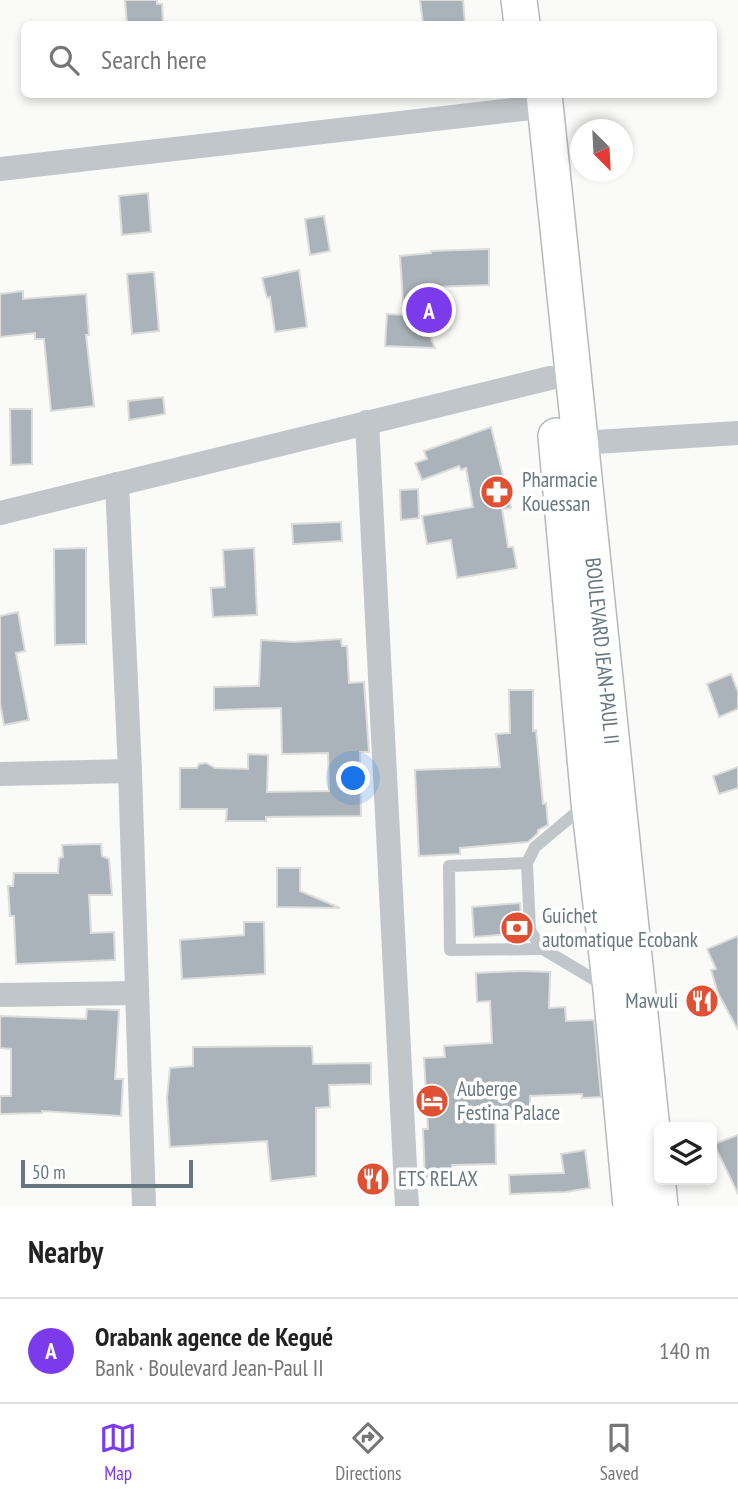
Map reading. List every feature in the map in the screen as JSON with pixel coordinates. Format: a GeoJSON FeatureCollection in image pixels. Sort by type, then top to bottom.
{"type":"FeatureCollection","features":[{"type":"Feature","properties":{"kind":"main road"},"geometry":{"type":"LineString","coordinates":[[519,0],[522,21]]}},
{"type":"Feature","properties":{"kind":"main road"},"geometry":{"type":"LineString","coordinates":[[537,0],[539,21]]}},
{"type":"Feature","properties":{"kind":"main road","name":"BOULEVARD JEAN-PAUL II"},"geometry":{"type":"LineString","coordinates":[[535,99],[550,378],[569,444],[589,802],[611,990],[631,1206]]}},
{"type":"Feature","properties":{"kind":"main road","name":"BOULEVARD JEAN-PAUL II"},"geometry":{"type":"LineString","coordinates":[[535,99],[569,444],[619,820],[660,1206]]}},
{"type":"Feature","properties":{"kind":"street"},"geometry":{"type":"LineString","coordinates":[[0,169],[535,99]]}},
{"type":"Feature","properties":{"kind":"street"},"geometry":{"type":"LineString","coordinates":[[0,513],[550,378]]}},
{"type":"Feature","properties":{"kind":"street"},"geometry":{"type":"LineString","coordinates":[[367,422],[407,1206]]}},
{"type":"Feature","properties":{"kind":"street"},"geometry":{"type":"LineString","coordinates":[[569,444],[738,433]]}},
{"type":"Feature","properties":{"kind":"street"},"geometry":{"type":"LineString","coordinates":[[117,484],[130,771],[144,1206]]}},
{"type":"Feature","properties":{"kind":"street"},"geometry":{"type":"LineString","coordinates":[[0,774],[130,771]]}},
{"type":"Feature","properties":{"kind":"street"},"geometry":{"type":"LineString","coordinates":[[0,995],[137,993]]}},
{"type":"Feature","properties":{"kind":"street"},"geometry":{"type":"LineString","coordinates":[[624,1206],[631,1206]]}},
{"type":"Feature","properties":{"kind":"lane"},"geometry":{"type":"LineString","coordinates":[[589,802],[535,847],[527,863],[530,931],[543,949],[611,990]]}},
{"type":"Feature","properties":{"kind":"lane"},"geometry":{"type":"LineString","coordinates":[[527,863],[449,866],[450,950],[543,949]]}},
{"type":"Feature","properties":{"kind":"building"},"geometry":{"type":"Polygon","coordinates":[[[125,0],[157,0],[157,4],[162,4],[163,21],[127,21],[125,0]]]}},
{"type":"Feature","properties":{"kind":"building"},"geometry":{"type":"Polygon","coordinates":[[[420,0],[463,0],[465,21],[423,21],[420,0]]]}},
{"type":"Feature","properties":{"kind":"building"},"geometry":{"type":"Polygon","coordinates":[[[148,193],[151,232],[122,235],[119,196],[148,193]]]}},
{"type":"Feature","properties":{"kind":"building"},"geometry":{"type":"Polygon","coordinates":[[[324,216],[330,251],[310,255],[305,219],[324,216]]]}},
{"type":"Feature","properties":{"kind":"building"},"geometry":{"type":"Polygon","coordinates":[[[489,249],[489,285],[433,287],[438,311],[421,314],[435,348],[385,346],[387,314],[404,315],[400,256],[431,251],[489,249]]]}},
{"type":"Feature","properties":{"kind":"building"},"geometry":{"type":"Polygon","coordinates":[[[299,270],[307,327],[275,332],[270,297],[267,298],[262,278],[299,270]]]}},
{"type":"Feature","properties":{"kind":"building"},"geometry":{"type":"Polygon","coordinates":[[[154,272],[159,331],[132,334],[127,274],[154,272]]]}},
{"type":"Feature","properties":{"kind":"building"},"geometry":{"type":"Polygon","coordinates":[[[23,291],[23,299],[86,294],[89,335],[86,335],[94,406],[51,411],[44,339],[35,339],[35,333],[0,337],[0,294],[23,291]]]}},
{"type":"Feature","properties":{"kind":"building"},"geometry":{"type":"Polygon","coordinates":[[[163,397],[165,414],[129,420],[128,401],[163,397]]]}},
{"type":"Feature","properties":{"kind":"building"},"geometry":{"type":"Polygon","coordinates":[[[10,409],[32,409],[32,464],[11,465],[10,409]]]}},
{"type":"Feature","properties":{"kind":"building"},"geometry":{"type":"Polygon","coordinates":[[[491,427],[511,508],[502,509],[508,547],[513,547],[517,568],[457,578],[451,540],[427,544],[422,516],[473,507],[466,468],[461,470],[459,466],[422,480],[415,463],[427,459],[424,451],[491,427]]]}},
{"type":"Feature","properties":{"kind":"building"},"geometry":{"type":"Polygon","coordinates":[[[418,489],[419,518],[401,520],[400,490],[418,489]]]}},
{"type":"Feature","properties":{"kind":"building"},"geometry":{"type":"Polygon","coordinates":[[[341,522],[342,541],[293,544],[292,524],[341,522]]]}},
{"type":"Feature","properties":{"kind":"building"},"geometry":{"type":"Polygon","coordinates":[[[86,548],[86,644],[55,645],[54,549],[86,548]]]}},
{"type":"Feature","properties":{"kind":"building"},"geometry":{"type":"Polygon","coordinates":[[[254,548],[257,615],[213,617],[211,588],[225,587],[223,550],[254,548]]]}},
{"type":"Feature","properties":{"kind":"building"},"geometry":{"type":"Polygon","coordinates":[[[18,612],[25,651],[16,653],[29,720],[4,725],[0,703],[0,616],[18,612]]]}},
{"type":"Feature","properties":{"kind":"building"},"geometry":{"type":"Polygon","coordinates":[[[341,639],[342,646],[347,646],[349,683],[364,682],[369,752],[360,752],[361,816],[266,817],[266,821],[226,821],[227,809],[180,809],[180,768],[197,768],[199,764],[206,763],[215,768],[248,769],[248,754],[268,755],[267,792],[329,791],[328,753],[282,754],[281,708],[214,710],[214,687],[259,686],[261,640],[294,642],[341,639]]]}},
{"type":"Feature","properties":{"kind":"building"},"geometry":{"type":"Polygon","coordinates":[[[731,674],[738,692],[738,709],[719,717],[707,684],[731,674]]]}},
{"type":"Feature","properties":{"kind":"building"},"geometry":{"type":"Polygon","coordinates":[[[509,690],[533,690],[533,731],[536,730],[543,804],[546,803],[548,825],[538,830],[528,842],[460,848],[460,854],[419,856],[415,770],[500,767],[496,734],[510,733],[509,690]]]}},
{"type":"Feature","properties":{"kind":"building"},"geometry":{"type":"Polygon","coordinates":[[[738,767],[738,788],[719,794],[713,776],[738,767]]]}},
{"type":"Feature","properties":{"kind":"building"},"geometry":{"type":"Polygon","coordinates":[[[101,844],[102,856],[109,859],[112,895],[89,895],[91,933],[114,932],[115,960],[16,964],[14,916],[10,916],[8,886],[13,886],[14,873],[58,873],[59,858],[63,857],[62,845],[101,844]]]}},
{"type":"Feature","properties":{"kind":"building"},"geometry":{"type":"Polygon","coordinates":[[[277,868],[300,868],[300,891],[340,908],[277,907],[277,868]]]}},
{"type":"Feature","properties":{"kind":"building"},"geometry":{"type":"Polygon","coordinates":[[[520,903],[522,933],[474,937],[472,907],[520,903]]]}},
{"type":"Feature","properties":{"kind":"building"},"geometry":{"type":"Polygon","coordinates":[[[244,922],[264,922],[265,974],[182,979],[180,940],[244,935],[244,922]]]}},
{"type":"Feature","properties":{"kind":"building"},"geometry":{"type":"Polygon","coordinates":[[[738,936],[738,1030],[718,993],[711,970],[716,969],[707,949],[738,936]]]}},
{"type":"Feature","properties":{"kind":"building"},"geometry":{"type":"Polygon","coordinates":[[[550,972],[549,1008],[565,1007],[566,1021],[594,1020],[601,1097],[582,1098],[582,1094],[530,1096],[530,1110],[495,1112],[496,1164],[452,1165],[453,1179],[425,1179],[423,1129],[428,1129],[424,1058],[445,1057],[444,1046],[492,1043],[490,1001],[477,1002],[476,973],[550,972]]]}},
{"type":"Feature","properties":{"kind":"building"},"geometry":{"type":"Polygon","coordinates":[[[87,1009],[119,1010],[115,1079],[123,1079],[121,1116],[42,1111],[0,1114],[0,1096],[11,1096],[11,1049],[0,1048],[0,1016],[86,1019],[87,1009]]]}},
{"type":"Feature","properties":{"kind":"building"},"geometry":{"type":"Polygon","coordinates":[[[312,1046],[313,1064],[371,1063],[371,1084],[329,1085],[330,1107],[316,1108],[316,1176],[271,1181],[267,1141],[170,1147],[167,1098],[170,1068],[193,1066],[193,1047],[312,1046]]]}},
{"type":"Feature","properties":{"kind":"building"},"geometry":{"type":"Polygon","coordinates":[[[738,1135],[738,1194],[717,1150],[717,1143],[738,1135]]]}},
{"type":"Feature","properties":{"kind":"building"},"geometry":{"type":"Polygon","coordinates":[[[585,1150],[590,1188],[565,1192],[510,1194],[509,1175],[564,1173],[561,1154],[585,1150]]]}},
{"type":"Feature","properties":{"kind":"place","name":"Orabank agence de Kegué"},"geometry":{"type":"Point","coordinates":[429,310]}},
{"type":"Feature","properties":{"kind":"place","name":"Pharmacie Kouessan"},"geometry":{"type":"Point","coordinates":[497,492]}},
{"type":"Feature","properties":{"kind":"place","name":"Guichet automatique Ecobank"},"geometry":{"type":"Point","coordinates":[517,928]}},
{"type":"Feature","properties":{"kind":"place","name":"Mawuli"},"geometry":{"type":"Point","coordinates":[702,1001]}},
{"type":"Feature","properties":{"kind":"place","name":"Auberge Festina Palace"},"geometry":{"type":"Point","coordinates":[432,1101]}},
{"type":"Feature","properties":{"kind":"place","name":"ETS RELAX"},"geometry":{"type":"Point","coordinates":[373,1179]}}]}
